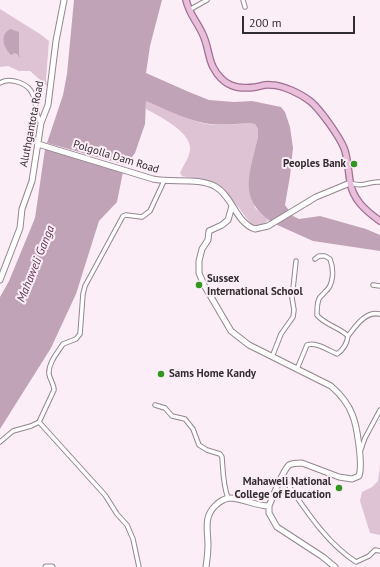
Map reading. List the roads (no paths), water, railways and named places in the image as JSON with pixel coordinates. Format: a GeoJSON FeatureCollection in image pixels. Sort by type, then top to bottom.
{"type":"FeatureCollection","features":[{"type":"Feature","properties":{"kind":"main road"},"geometry":{"type":"LineString","coordinates":[[186,0],[189,10],[204,36],[213,67],[227,84],[236,88],[246,89],[271,84],[294,91],[309,100],[317,108],[344,148],[349,168],[350,183],[357,200],[366,211],[380,221]]}},
{"type":"Feature","properties":{"kind":"street","name":"Aluthgantota Road"},"geometry":{"type":"LineString","coordinates":[[0,280],[20,228],[22,209],[32,181],[41,123],[48,105],[56,41],[64,0]]}},
{"type":"Feature","properties":{"kind":"street"},"geometry":{"type":"LineString","coordinates":[[189,10],[207,0]]}},
{"type":"Feature","properties":{"kind":"street"},"geometry":{"type":"LineString","coordinates":[[243,0],[245,7]]}},
{"type":"Feature","properties":{"kind":"street"},"geometry":{"type":"LineString","coordinates":[[0,83],[4,81],[16,81],[25,85],[33,94],[41,123]]}},
{"type":"Feature","properties":{"kind":"street","name":"Polgolla Dam Road"},"geometry":{"type":"LineString","coordinates":[[38,144],[164,181],[192,182],[216,187],[223,192],[247,225],[255,230],[265,227],[316,197],[350,183]]}},
{"type":"Feature","properties":{"kind":"street"},"geometry":{"type":"LineString","coordinates":[[0,442],[13,431],[39,422],[54,390],[54,386],[49,375],[49,368],[63,344],[76,339],[80,334],[83,294],[89,278],[123,216],[142,217],[150,212],[164,181]]}},
{"type":"Feature","properties":{"kind":"street"},"geometry":{"type":"LineString","coordinates":[[350,183],[361,185],[380,182]]}},
{"type":"Feature","properties":{"kind":"street"},"geometry":{"type":"LineString","coordinates":[[232,206],[228,220],[209,231],[208,240],[202,249],[198,261],[204,285],[231,331],[249,345],[331,386],[347,403],[352,414],[360,454],[361,472],[359,476],[352,479],[339,477],[302,462],[296,463],[289,466],[282,476],[268,506],[269,512],[277,527],[323,557],[335,567]]}},
{"type":"Feature","properties":{"kind":"street"},"geometry":{"type":"LineString","coordinates":[[315,258],[325,256],[330,259],[332,270],[332,283],[318,300],[317,315],[321,320],[348,336]]}},
{"type":"Feature","properties":{"kind":"street"},"geometry":{"type":"LineString","coordinates":[[272,357],[281,334],[293,317],[294,310],[292,298],[296,261]]}},
{"type":"Feature","properties":{"kind":"street"},"geometry":{"type":"LineString","coordinates":[[373,285],[380,286]]}},
{"type":"Feature","properties":{"kind":"street"},"geometry":{"type":"LineString","coordinates":[[297,369],[307,345],[314,344],[337,354],[340,352],[348,336],[362,320],[371,313],[380,314]]}},
{"type":"Feature","properties":{"kind":"street"},"geometry":{"type":"LineString","coordinates":[[155,405],[165,408],[172,416],[185,419],[193,429],[199,445],[220,454],[222,457],[225,490],[228,498]]}},
{"type":"Feature","properties":{"kind":"street"},"geometry":{"type":"LineString","coordinates":[[360,454],[365,438],[380,410]]}},
{"type":"Feature","properties":{"kind":"street"},"geometry":{"type":"LineString","coordinates":[[39,422],[105,495],[117,514],[128,525],[133,539],[139,567]]}},
{"type":"Feature","properties":{"kind":"street"},"geometry":{"type":"LineString","coordinates":[[282,476],[319,528],[344,554],[356,562],[369,556],[374,550],[380,552]]}},
{"type":"Feature","properties":{"kind":"street"},"geometry":{"type":"LineString","coordinates":[[206,567],[208,557],[207,519],[209,512],[213,507],[228,498],[260,506],[268,506]]}},
{"type":"Feature","properties":{"kind":"street"},"geometry":{"type":"LineString","coordinates":[[46,567],[52,567]]}},
{"type":"Feature","properties":{"kind":"water"},"geometry":{"type":"Polygon","coordinates":[[[74,0],[162,0],[150,46],[146,73],[209,100],[234,102],[252,101],[281,107],[285,112],[290,127],[293,148],[285,205],[293,216],[299,219],[320,216],[366,229],[380,235],[380,251],[313,241],[275,224],[262,215],[254,205],[250,195],[249,184],[258,136],[258,129],[255,124],[221,125],[204,123],[182,116],[146,101],[145,124],[135,153],[126,165],[47,143],[63,95],[67,74],[74,0]]]}},
{"type":"Feature","properties":{"kind":"water"},"geometry":{"type":"Polygon","coordinates":[[[10,29],[19,32],[20,58],[17,54],[10,54],[4,44],[5,34],[10,29]]]}},
{"type":"Feature","properties":{"kind":"water","name":"Mahaweli Ganga"},"geometry":{"type":"Polygon","coordinates":[[[45,149],[123,172],[117,202],[99,221],[76,294],[51,348],[0,429],[0,297],[9,281],[35,218],[45,149]]]}},
{"type":"Feature","properties":{"kind":"place","name":"Peoples Bank"},"geometry":{"type":"Point","coordinates":[354,164]}},
{"type":"Feature","properties":{"kind":"place","name":"Sussex International School"},"geometry":{"type":"Point","coordinates":[199,285]}},
{"type":"Feature","properties":{"kind":"place","name":"Sams Home Kandy"},"geometry":{"type":"Point","coordinates":[161,374]}},
{"type":"Feature","properties":{"kind":"place","name":"Mahaweli National College of Education"},"geometry":{"type":"Point","coordinates":[339,488]}}]}
